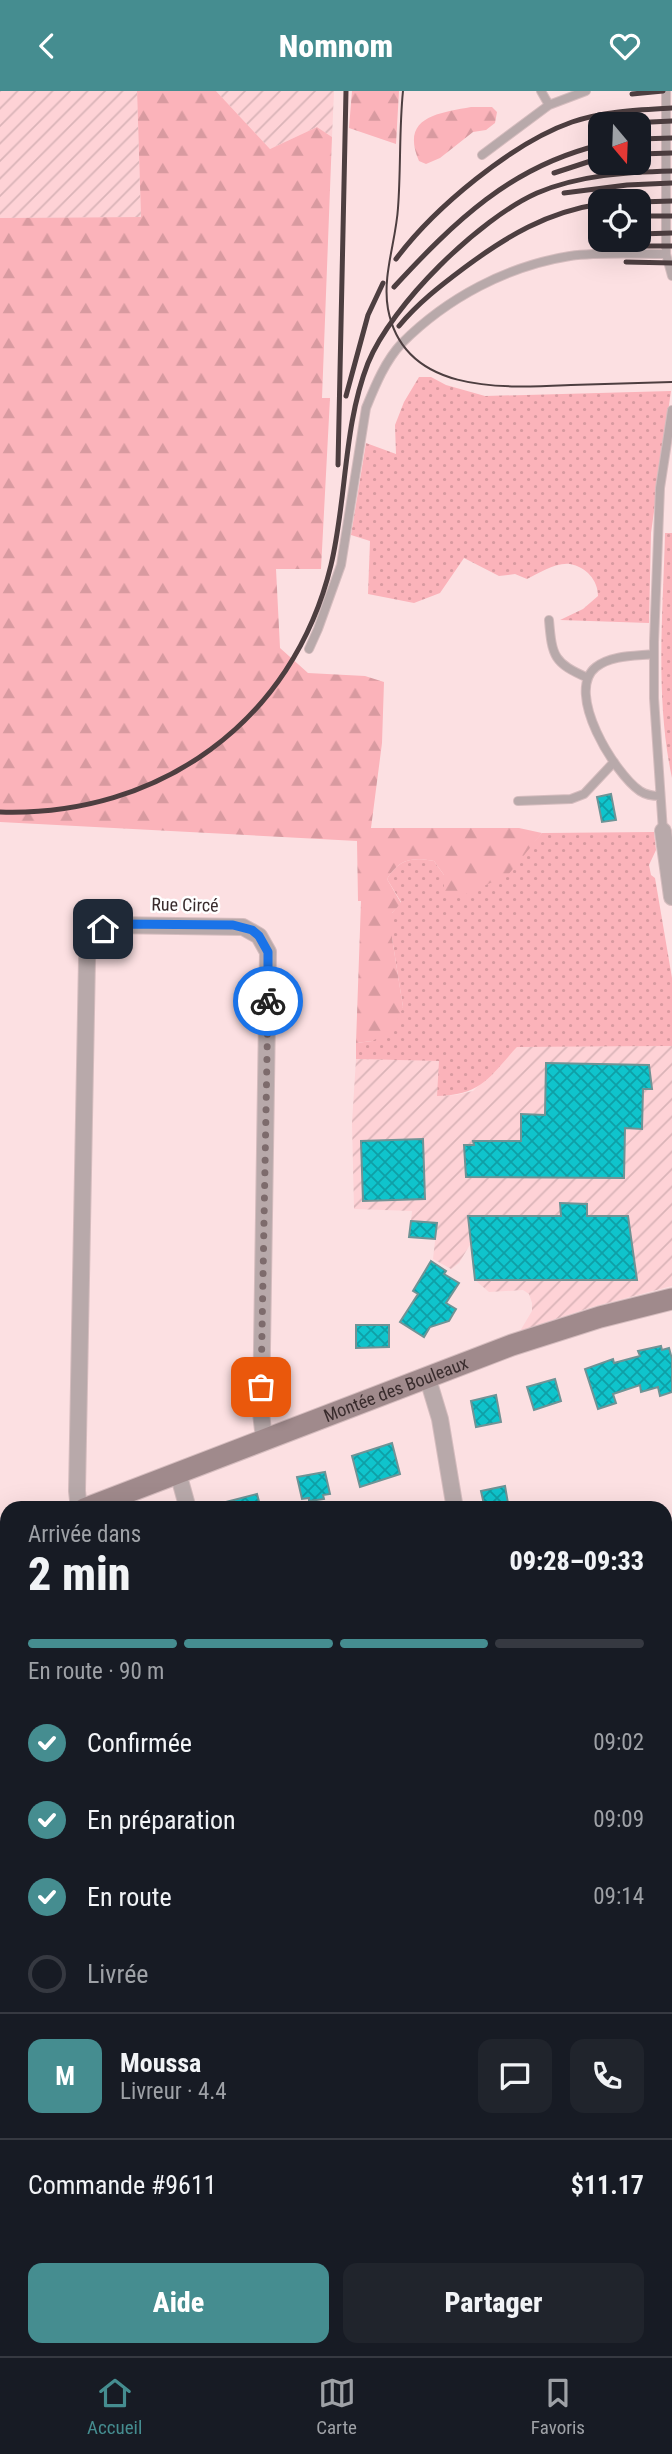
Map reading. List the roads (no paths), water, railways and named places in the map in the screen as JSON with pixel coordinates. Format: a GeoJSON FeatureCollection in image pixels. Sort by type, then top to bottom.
{"type":"FeatureCollection","features":[{"type":"Feature","properties":{"kind":"street"},"geometry":{"type":"LineString","coordinates":[[663,831],[672,897]]}},
{"type":"Feature","properties":{"kind":"street","name":"Rue Circé"},"geometry":{"type":"LineString","coordinates":[[79,1501],[87,958],[91,942],[103,929],[111,925],[243,927],[259,936],[268,952],[261,1413],[264,1440]]}},
{"type":"Feature","properties":{"kind":"street","name":"Montée des Bouleaux"},"geometry":{"type":"LineString","coordinates":[[105,1501],[427,1376],[567,1327],[672,1299]]}},
{"type":"Feature","properties":{"kind":"street"},"geometry":{"type":"LineString","coordinates":[[427,1376],[440,1419],[454,1501]]}},
{"type":"Feature","properties":{"kind":"street"},"geometry":{"type":"LineString","coordinates":[[178,1473],[186,1501]]}},
{"type":"Feature","properties":{"kind":"lane"},"geometry":{"type":"LineString","coordinates":[[541,91],[549,105]]}},
{"type":"Feature","properties":{"kind":"lane"},"geometry":{"type":"LineString","coordinates":[[482,155],[549,105],[586,91]]}},
{"type":"Feature","properties":{"kind":"lane"},"geometry":{"type":"LineString","coordinates":[[666,91],[666,254],[672,276]]}},
{"type":"Feature","properties":{"kind":"lane"},"geometry":{"type":"LineString","coordinates":[[309,649],[341,565],[366,408],[376,384],[402,344],[442,310],[478,287],[507,273],[570,257],[602,253],[666,254]]}},
{"type":"Feature","properties":{"kind":"lane"},"geometry":{"type":"LineString","coordinates":[[663,831],[654,654],[660,488],[672,410]]}},
{"type":"Feature","properties":{"kind":"lane"},"geometry":{"type":"LineString","coordinates":[[549,620],[556,657],[565,668],[588,678]]}},
{"type":"Feature","properties":{"kind":"lane"},"geometry":{"type":"LineString","coordinates":[[654,654],[604,662],[593,669],[588,678],[586,705],[592,724],[614,762],[636,789],[642,793],[660,796]]}},
{"type":"Feature","properties":{"kind":"lane"},"geometry":{"type":"LineString","coordinates":[[518,801],[571,799],[584,794],[614,762]]}},
{"type":"Feature","properties":{"kind":"tram line"},"geometry":{"type":"LineString","coordinates":[[403,91],[398,208],[388,271],[387,297],[388,309],[398,337],[414,358],[435,372],[488,385],[672,382]]}},
{"type":"Feature","properties":{"kind":"railway"},"geometry":{"type":"LineString","coordinates":[[338,465],[346,91]]}},
{"type":"Feature","properties":{"kind":"railway"},"geometry":{"type":"LineString","coordinates":[[632,94],[663,91]]}},
{"type":"Feature","properties":{"kind":"railway"},"geometry":{"type":"LineString","coordinates":[[396,259],[412,239],[453,199],[476,179],[525,145],[572,122],[596,115],[672,108]]}},
{"type":"Feature","properties":{"kind":"railway"},"geometry":{"type":"LineString","coordinates":[[651,122],[672,121]]}},
{"type":"Feature","properties":{"kind":"railway"},"geometry":{"type":"LineString","coordinates":[[651,139],[672,138]]}},
{"type":"Feature","properties":{"kind":"railway"},"geometry":{"type":"LineString","coordinates":[[394,287],[439,240],[486,199],[539,167],[588,148]]}},
{"type":"Feature","properties":{"kind":"railway"},"geometry":{"type":"LineString","coordinates":[[651,154],[672,153]]}},
{"type":"Feature","properties":{"kind":"railway"},"geometry":{"type":"LineString","coordinates":[[554,173],[588,162]]}},
{"type":"Feature","properties":{"kind":"railway"},"geometry":{"type":"LineString","coordinates":[[0,812],[58,809],[113,798],[165,777],[211,749],[251,713],[286,671],[312,621],[331,565],[360,387],[368,363],[396,315],[464,243],[514,205],[537,193],[586,178],[672,171]]}},
{"type":"Feature","properties":{"kind":"railway"},"geometry":{"type":"LineString","coordinates":[[564,193],[627,185],[672,183]]}},
{"type":"Feature","properties":{"kind":"railway"},"geometry":{"type":"LineString","coordinates":[[651,202],[672,201]]}},
{"type":"Feature","properties":{"kind":"railway"},"geometry":{"type":"LineString","coordinates":[[399,326],[438,288],[480,256],[545,219],[588,207]]}},
{"type":"Feature","properties":{"kind":"railway"},"geometry":{"type":"LineString","coordinates":[[651,216],[672,216]]}},
{"type":"Feature","properties":{"kind":"railway"},"geometry":{"type":"LineString","coordinates":[[651,234],[672,233]]}},
{"type":"Feature","properties":{"kind":"railway"},"geometry":{"type":"LineString","coordinates":[[651,246],[672,246]]}},
{"type":"Feature","properties":{"kind":"railway"},"geometry":{"type":"LineString","coordinates":[[626,262],[672,263]]}},
{"type":"Feature","properties":{"kind":"railway"},"geometry":{"type":"LineString","coordinates":[[346,396],[368,315],[383,283]]}}]}
